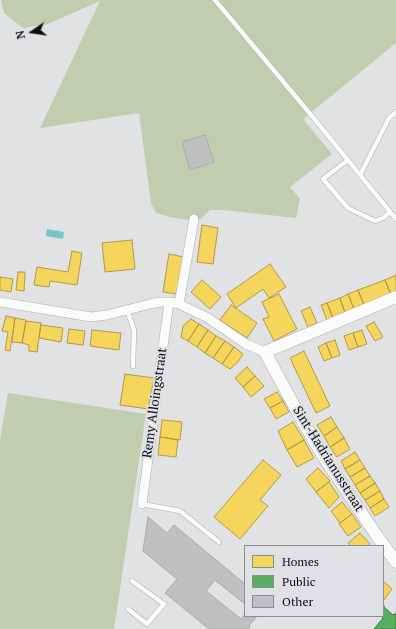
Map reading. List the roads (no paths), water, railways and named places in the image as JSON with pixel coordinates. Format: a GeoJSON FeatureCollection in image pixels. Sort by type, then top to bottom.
{"type":"FeatureCollection","features":[{"type":"Feature","properties":{"kind":"street"},"geometry":{"type":"LineString","coordinates":[[179,304],[194,219]]}},
{"type":"Feature","properties":{"kind":"street"},"geometry":{"type":"LineString","coordinates":[[0,302],[91,317],[107,315],[150,304],[169,302],[179,304],[208,318],[246,344],[265,352],[396,297]]}},
{"type":"Feature","properties":{"kind":"street","name":"Remy Alloingstraat"},"geometry":{"type":"LineString","coordinates":[[142,504],[169,302]]}},
{"type":"Feature","properties":{"kind":"street","name":"Sint-Hadrianusstraat"},"geometry":{"type":"LineString","coordinates":[[265,352],[303,422],[334,472],[396,562]]}},
{"type":"Feature","properties":{"kind":"lane"},"geometry":{"type":"LineString","coordinates":[[215,0],[396,219]]}},
{"type":"Feature","properties":{"kind":"lane"},"geometry":{"type":"LineString","coordinates":[[360,175],[389,118],[396,112]]}},
{"type":"Feature","properties":{"kind":"lane"},"geometry":{"type":"LineString","coordinates":[[348,160],[323,179],[348,208],[375,220],[383,218],[390,212]]}},
{"type":"Feature","properties":{"kind":"lane"},"geometry":{"type":"LineString","coordinates":[[127,310],[134,330],[133,366]]}},
{"type":"Feature","properties":{"kind":"lane"},"geometry":{"type":"LineString","coordinates":[[142,504],[180,511],[219,542]]}},
{"type":"Feature","properties":{"kind":"lane"},"geometry":{"type":"LineString","coordinates":[[128,609],[147,624],[164,604],[132,581]]}},
{"type":"Feature","properties":{"kind":"water"},"geometry":{"type":"Polygon","coordinates":[[[47,229],[64,232],[63,239],[46,236],[47,229]]]}}]}
